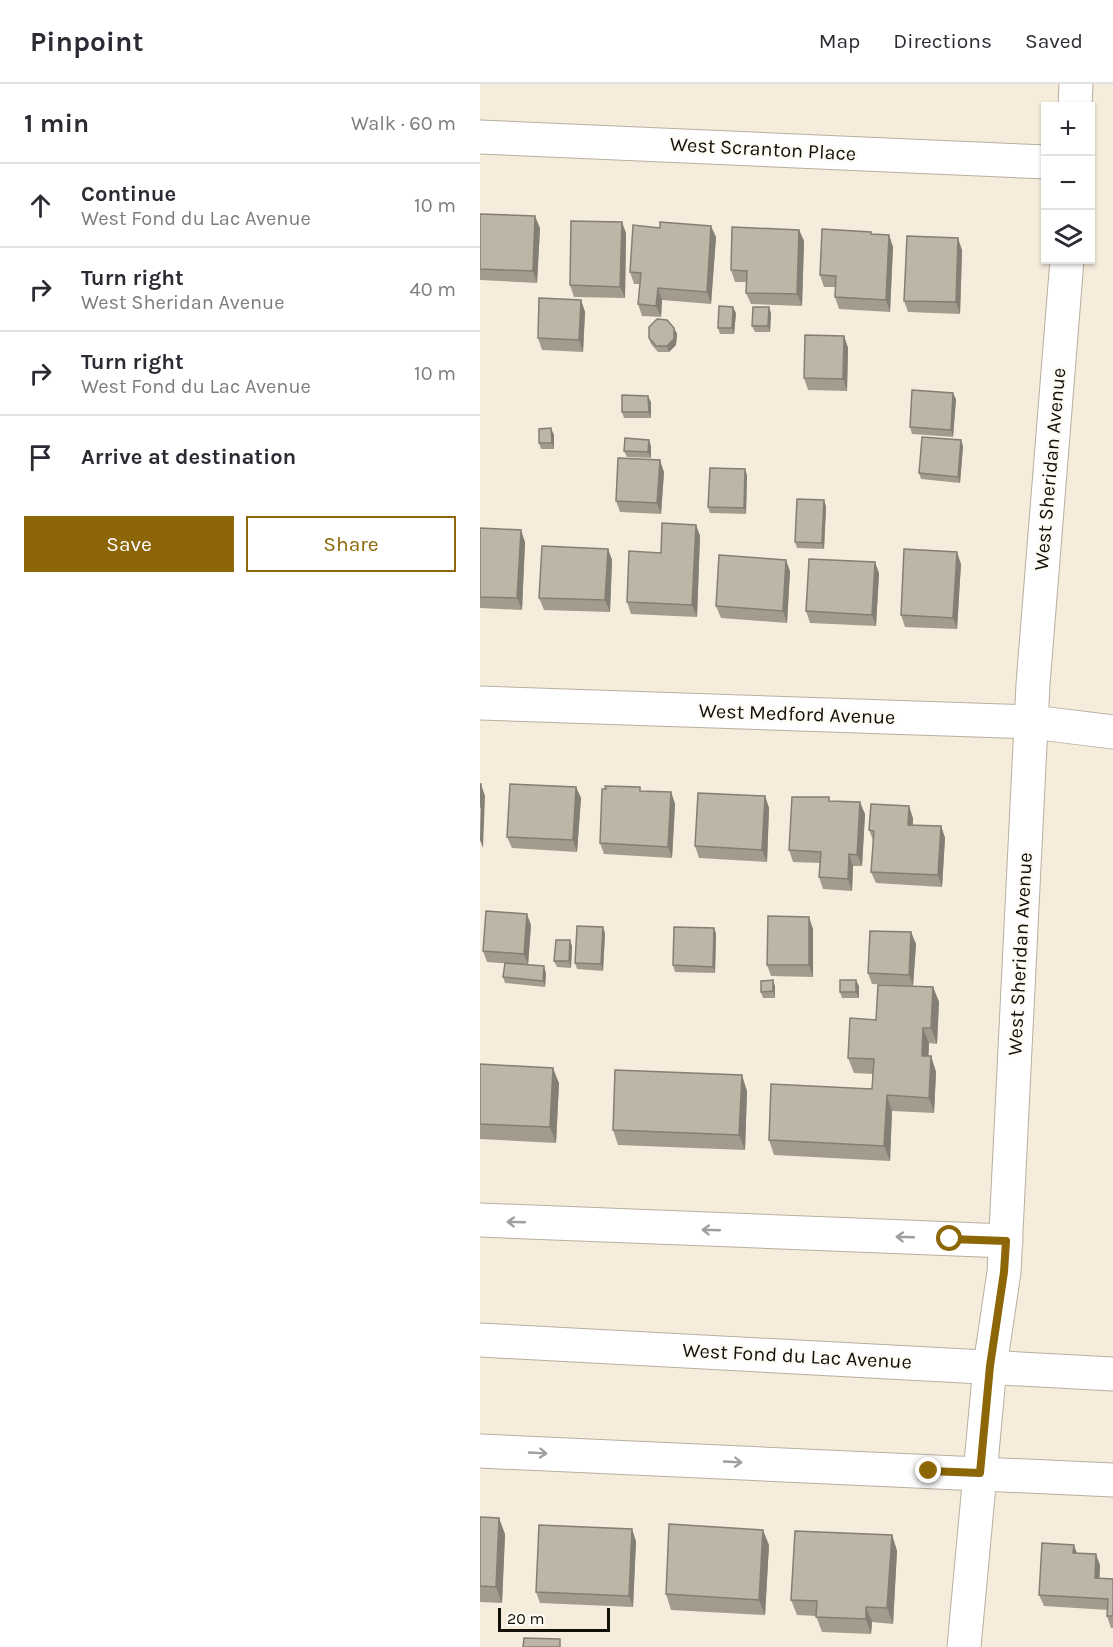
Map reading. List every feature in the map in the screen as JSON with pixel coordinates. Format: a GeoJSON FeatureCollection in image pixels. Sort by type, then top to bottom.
{"type":"FeatureCollection","features":[{"type":"Feature","properties":{"kind":"street"},"geometry":{"type":"LineString","coordinates":[[1075,102],[1076,84]]}},
{"type":"Feature","properties":{"kind":"street","name":"West Scranton Place"},"geometry":{"type":"LineString","coordinates":[[480,137],[1041,162]]}},
{"type":"Feature","properties":{"kind":"street","name":"West Sheridan Avenue"},"geometry":{"type":"LineString","coordinates":[[964,1647],[990,1366],[1004,1272],[1032,722],[1067,264]]}},
{"type":"Feature","properties":{"kind":"street","name":"West Medford Avenue"},"geometry":{"type":"LineString","coordinates":[[480,703],[1032,722],[1113,732]]}},
{"type":"Feature","properties":{"kind":"street"},"geometry":{"type":"LineString","coordinates":[[480,1220],[1006,1241]]}},
{"type":"Feature","properties":{"kind":"street","name":"West Fond du Lac Avenue"},"geometry":{"type":"LineString","coordinates":[[480,1340],[1113,1374]]}},
{"type":"Feature","properties":{"kind":"street"},"geometry":{"type":"LineString","coordinates":[[480,1450],[1113,1480]]}},
{"type":"Feature","properties":{"kind":"building"},"geometry":{"type":"Polygon","coordinates":[[[480,214],[535,216],[533,271],[480,269],[480,214]]]}},
{"type":"Feature","properties":{"kind":"building"},"geometry":{"type":"Polygon","coordinates":[[[571,221],[622,222],[620,287],[570,285],[571,221]]]}},
{"type":"Feature","properties":{"kind":"building"},"geometry":{"type":"Polygon","coordinates":[[[660,222],[711,226],[707,292],[658,288],[656,306],[638,304],[641,273],[630,272],[633,225],[660,228],[660,222]]]}},
{"type":"Feature","properties":{"kind":"building"},"geometry":{"type":"Polygon","coordinates":[[[732,227],[799,230],[797,294],[746,293],[747,271],[731,270],[732,227]]]}},
{"type":"Feature","properties":{"kind":"building"},"geometry":{"type":"Polygon","coordinates":[[[822,229],[889,235],[886,300],[835,297],[836,276],[820,275],[822,229]]]}},
{"type":"Feature","properties":{"kind":"building"},"geometry":{"type":"Polygon","coordinates":[[[907,236],[958,238],[956,302],[904,301],[907,236]]]}},
{"type":"Feature","properties":{"kind":"building"},"geometry":{"type":"Polygon","coordinates":[[[539,298],[581,300],[579,340],[538,338],[539,298]]]}},
{"type":"Feature","properties":{"kind":"building"},"geometry":{"type":"Polygon","coordinates":[[[719,306],[733,307],[732,328],[718,328],[719,306]]]}},
{"type":"Feature","properties":{"kind":"building"},"geometry":{"type":"Polygon","coordinates":[[[753,307],[769,307],[768,326],[752,326],[753,307]]]}},
{"type":"Feature","properties":{"kind":"building"},"geometry":{"type":"Polygon","coordinates":[[[657,319],[667,320],[674,328],[674,339],[667,346],[656,346],[649,338],[649,327],[657,319]]]}},
{"type":"Feature","properties":{"kind":"building"},"geometry":{"type":"Polygon","coordinates":[[[805,335],[844,336],[843,379],[804,378],[805,335]]]}},
{"type":"Feature","properties":{"kind":"building"},"geometry":{"type":"Polygon","coordinates":[[[912,390],[953,393],[951,430],[910,427],[912,390]]]}},
{"type":"Feature","properties":{"kind":"building"},"geometry":{"type":"Polygon","coordinates":[[[622,395],[648,396],[649,412],[622,412],[622,395]]]}},
{"type":"Feature","properties":{"kind":"building"},"geometry":{"type":"Polygon","coordinates":[[[551,428],[552,443],[539,443],[539,429],[551,428]]]}},
{"type":"Feature","properties":{"kind":"building"},"geometry":{"type":"Polygon","coordinates":[[[922,437],[961,440],[958,477],[919,473],[922,437]]]}},
{"type":"Feature","properties":{"kind":"building"},"geometry":{"type":"Polygon","coordinates":[[[625,438],[649,440],[648,452],[624,451],[625,438]]]}},
{"type":"Feature","properties":{"kind":"building"},"geometry":{"type":"Polygon","coordinates":[[[618,458],[660,460],[657,503],[616,501],[618,458]]]}},
{"type":"Feature","properties":{"kind":"building"},"geometry":{"type":"Polygon","coordinates":[[[710,468],[745,469],[744,508],[708,507],[710,468]]]}},
{"type":"Feature","properties":{"kind":"building"},"geometry":{"type":"Polygon","coordinates":[[[797,499],[824,500],[822,543],[795,542],[797,499]]]}},
{"type":"Feature","properties":{"kind":"building"},"geometry":{"type":"Polygon","coordinates":[[[662,523],[696,525],[692,605],[627,602],[629,551],[661,553],[662,523]]]}},
{"type":"Feature","properties":{"kind":"building"},"geometry":{"type":"Polygon","coordinates":[[[480,528],[521,530],[517,598],[480,597],[480,528]]]}},
{"type":"Feature","properties":{"kind":"building"},"geometry":{"type":"Polygon","coordinates":[[[542,546],[608,549],[605,600],[539,598],[542,546]]]}},
{"type":"Feature","properties":{"kind":"building"},"geometry":{"type":"Polygon","coordinates":[[[904,549],[957,552],[953,618],[901,615],[904,549]]]}},
{"type":"Feature","properties":{"kind":"building"},"geometry":{"type":"Polygon","coordinates":[[[719,555],[786,560],[783,611],[716,606],[719,555]]]}},
{"type":"Feature","properties":{"kind":"building"},"geometry":{"type":"Polygon","coordinates":[[[809,559],[875,562],[872,615],[806,611],[809,559]]]}},
{"type":"Feature","properties":{"kind":"building"},"geometry":{"type":"Polygon","coordinates":[[[510,784],[576,787],[573,840],[507,837],[510,784]]]}},
{"type":"Feature","properties":{"kind":"building"},"geometry":{"type":"Polygon","coordinates":[[[605,786],[640,787],[640,791],[671,792],[668,847],[600,843],[602,789],[606,789],[605,786]]]}},
{"type":"Feature","properties":{"kind":"building"},"geometry":{"type":"Polygon","coordinates":[[[698,793],[765,796],[762,850],[695,846],[698,793]]]}},
{"type":"Feature","properties":{"kind":"building"},"geometry":{"type":"Polygon","coordinates":[[[792,797],[829,797],[829,801],[860,802],[857,855],[849,854],[848,879],[819,877],[821,852],[789,850],[792,797]]]}},
{"type":"Feature","properties":{"kind":"building"},"geometry":{"type":"Polygon","coordinates":[[[871,804],[909,806],[908,825],[941,826],[938,875],[871,872],[874,831],[869,830],[871,804]]]}},
{"type":"Feature","properties":{"kind":"building"},"geometry":{"type":"Polygon","coordinates":[[[486,911],[527,914],[524,954],[483,951],[486,911]]]}},
{"type":"Feature","properties":{"kind":"building"},"geometry":{"type":"Polygon","coordinates":[[[768,916],[809,917],[809,965],[767,965],[768,916]]]}},
{"type":"Feature","properties":{"kind":"building"},"geometry":{"type":"Polygon","coordinates":[[[577,926],[603,927],[601,964],[575,963],[577,926]]]}},
{"type":"Feature","properties":{"kind":"building"},"geometry":{"type":"Polygon","coordinates":[[[674,927],[714,928],[713,967],[673,965],[674,927]]]}},
{"type":"Feature","properties":{"kind":"building"},"geometry":{"type":"Polygon","coordinates":[[[870,931],[911,932],[909,975],[868,973],[870,931]]]}},
{"type":"Feature","properties":{"kind":"building"},"geometry":{"type":"Polygon","coordinates":[[[556,940],[570,940],[569,961],[554,961],[556,940]]]}},
{"type":"Feature","properties":{"kind":"building"},"geometry":{"type":"Polygon","coordinates":[[[505,963],[544,966],[543,981],[503,977],[505,963]]]}},
{"type":"Feature","properties":{"kind":"building"},"geometry":{"type":"Polygon","coordinates":[[[773,980],[773,991],[761,992],[761,981],[773,980]]]}},
{"type":"Feature","properties":{"kind":"building"},"geometry":{"type":"Polygon","coordinates":[[[840,980],[856,980],[856,992],[840,992],[840,980]]]}},
{"type":"Feature","properties":{"kind":"building"},"geometry":{"type":"Polygon","coordinates":[[[878,985],[933,987],[931,1028],[923,1028],[922,1056],[931,1056],[929,1098],[887,1095],[884,1146],[769,1140],[771,1084],[872,1089],[874,1059],[848,1058],[850,1018],[876,1020],[878,985]]]}},
{"type":"Feature","properties":{"kind":"building"},"geometry":{"type":"Polygon","coordinates":[[[480,1064],[553,1068],[550,1127],[480,1124],[480,1064]]]}},
{"type":"Feature","properties":{"kind":"building"},"geometry":{"type":"Polygon","coordinates":[[[615,1070],[742,1075],[739,1135],[613,1130],[615,1070]]]}},
{"type":"Feature","properties":{"kind":"building"},"geometry":{"type":"Polygon","coordinates":[[[480,1517],[499,1518],[496,1587],[480,1586],[480,1517]]]}},
{"type":"Feature","properties":{"kind":"building"},"geometry":{"type":"Polygon","coordinates":[[[669,1524],[763,1530],[759,1600],[666,1594],[669,1524]]]}},
{"type":"Feature","properties":{"kind":"building"},"geometry":{"type":"Polygon","coordinates":[[[539,1525],[632,1529],[629,1596],[536,1592],[539,1525]]]}},
{"type":"Feature","properties":{"kind":"building"},"geometry":{"type":"Polygon","coordinates":[[[795,1531],[892,1535],[887,1608],[866,1607],[866,1619],[816,1617],[817,1601],[791,1600],[795,1531]]]}},
{"type":"Feature","properties":{"kind":"building"},"geometry":{"type":"Polygon","coordinates":[[[1042,1543],[1074,1545],[1073,1553],[1096,1554],[1095,1578],[1113,1579],[1113,1616],[1107,1616],[1108,1599],[1039,1595],[1042,1543]]]}},
{"type":"Feature","properties":{"kind":"building"},"geometry":{"type":"Polygon","coordinates":[[[524,1638],[560,1639],[560,1647],[523,1647],[524,1638]]]}},
{"type":"Feature","properties":{"kind":"route"},"geometry":{"type":"LineString","coordinates":[[929,1471],[980,1473],[990,1366],[1004,1272],[1006,1241],[950,1239]]}}]}
